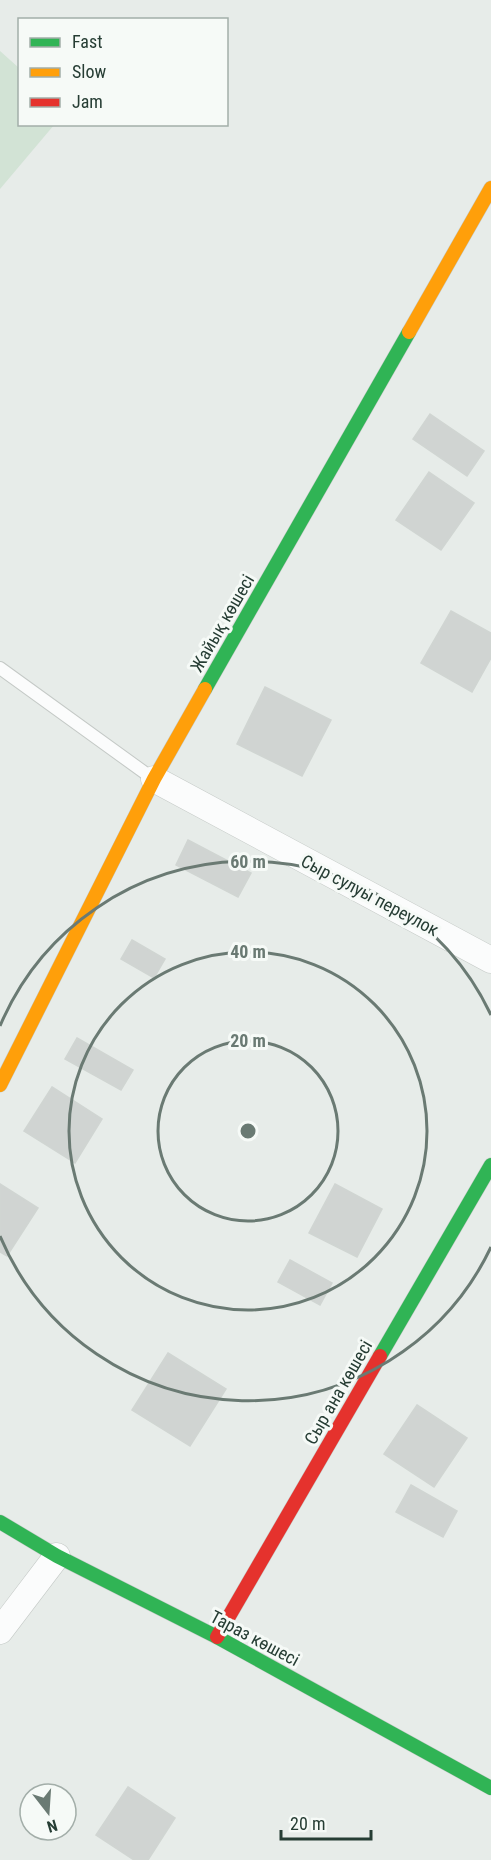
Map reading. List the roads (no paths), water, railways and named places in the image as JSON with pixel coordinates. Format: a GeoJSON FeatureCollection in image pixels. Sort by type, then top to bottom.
{"type":"FeatureCollection","features":[{"type":"Feature","properties":{"kind":"street","name":"Жайық көшесі"},"geometry":{"type":"LineString","coordinates":[[0,1084],[154,779],[491,188]]}},
{"type":"Feature","properties":{"kind":"street","name":"Сыр сулуы переулок"},"geometry":{"type":"LineString","coordinates":[[154,779],[491,960]]}},
{"type":"Feature","properties":{"kind":"street","name":"Сыр ана көшесі"},"geometry":{"type":"LineString","coordinates":[[217,1637],[491,1165]]}},
{"type":"Feature","properties":{"kind":"street","name":"Тараз көшесі"},"geometry":{"type":"LineString","coordinates":[[0,1522],[57,1556],[217,1637],[491,1788]]}},
{"type":"Feature","properties":{"kind":"street"},"geometry":{"type":"LineString","coordinates":[[0,1631],[57,1556]]}},
{"type":"Feature","properties":{"kind":"lane"},"geometry":{"type":"LineString","coordinates":[[0,668],[154,779]]}}]}
